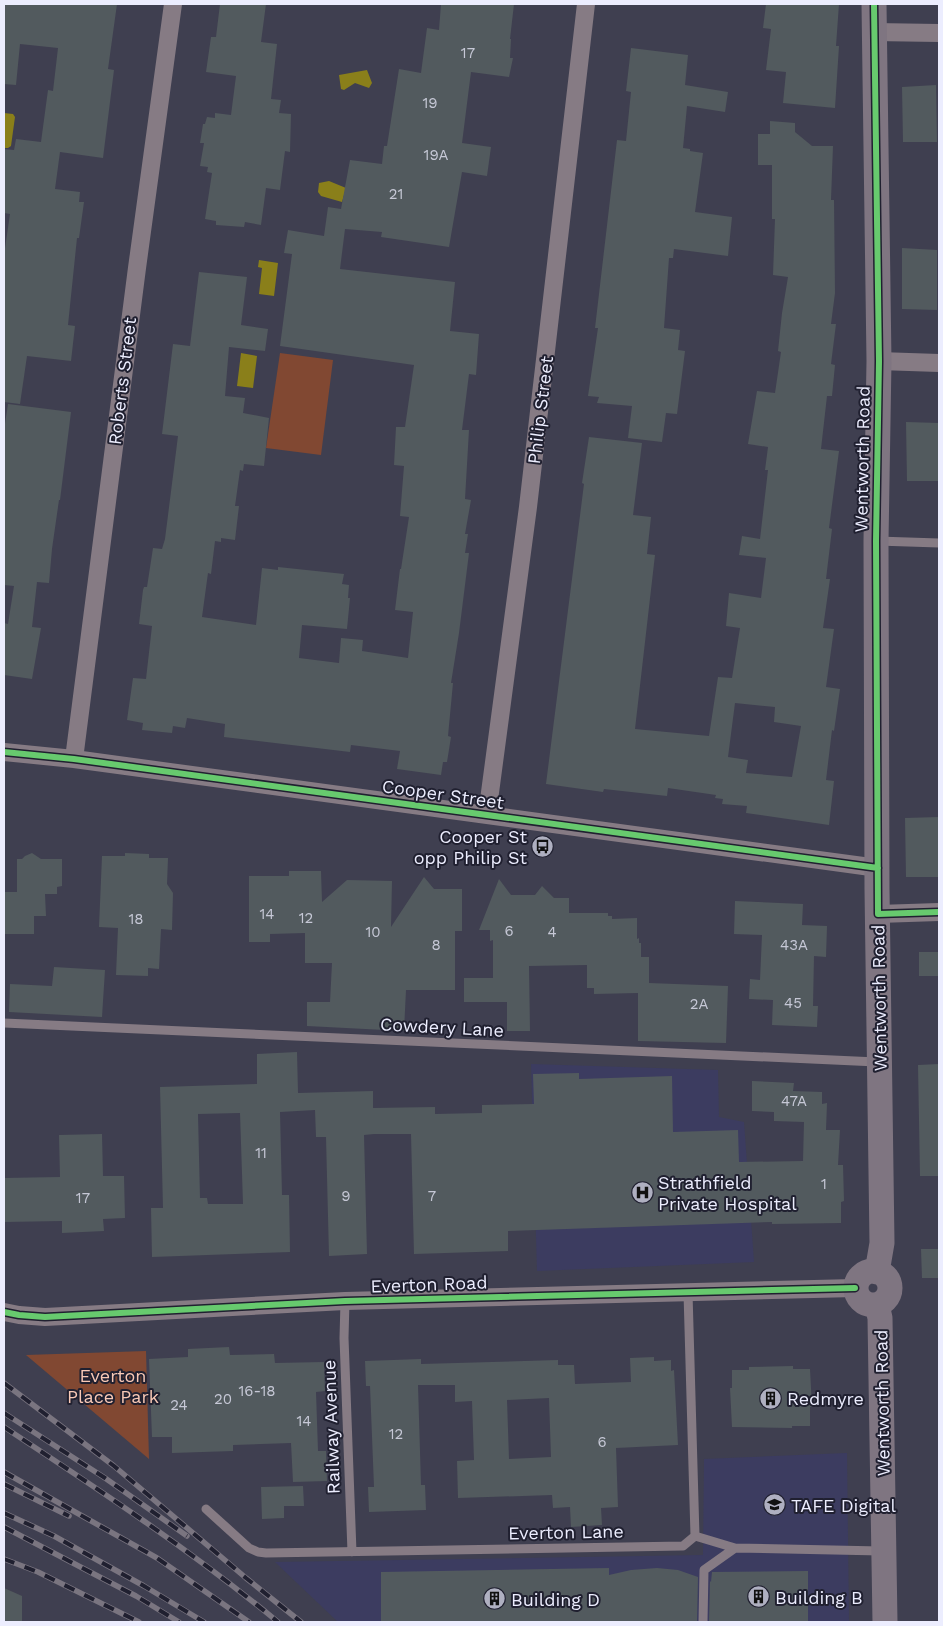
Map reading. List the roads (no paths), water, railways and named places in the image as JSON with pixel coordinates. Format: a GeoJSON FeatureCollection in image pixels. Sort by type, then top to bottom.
{"type":"FeatureCollection","features":[{"type":"Feature","properties":{"kind":"street","name":"Roberts Street"},"geometry":{"type":"LineString","coordinates":[[74,759],[138,258],[173,4]]}},
{"type":"Feature","properties":{"kind":"street","name":"Philip Street"},"geometry":{"type":"LineString","coordinates":[[487,815],[528,507],[586,4]]}},
{"type":"Feature","properties":{"kind":"street","name":"Wentworth Road"},"geometry":{"type":"LineString","coordinates":[[874,4],[879,361],[876,541],[882,1243],[877,1272]]}},
{"type":"Feature","properties":{"kind":"street"},"geometry":{"type":"LineString","coordinates":[[873,32],[939,33]]}},
{"type":"Feature","properties":{"kind":"street"},"geometry":{"type":"LineString","coordinates":[[879,361],[939,364]]}},
{"type":"Feature","properties":{"kind":"street","name":"Cooper Street"},"geometry":{"type":"LineString","coordinates":[[4,752],[74,759],[878,868]]}},
{"type":"Feature","properties":{"kind":"street"},"geometry":{"type":"LineString","coordinates":[[878,914],[939,912]]}},
{"type":"Feature","properties":{"kind":"street"},"geometry":{"type":"LineString","coordinates":[[872,1271],[887,1278],[890,1288],[886,1299],[877,1305],[871,1306],[858,1298],[855,1288],[862,1274],[872,1271]]}},
{"type":"Feature","properties":{"kind":"street","name":"Everton Road"},"geometry":{"type":"LineString","coordinates":[[4,1312],[45,1317],[345,1301],[855,1288]]}},
{"type":"Feature","properties":{"kind":"street","name":"Wentworth Road"},"geometry":{"type":"LineString","coordinates":[[877,1305],[880,1318],[885,1622]]}},
{"type":"Feature","properties":{"kind":"lane"},"geometry":{"type":"LineString","coordinates":[[876,541],[939,543]]}},
{"type":"Feature","properties":{"kind":"lane","name":"Cowdery Lane"},"geometry":{"type":"LineString","coordinates":[[4,1023],[880,1062]]}},
{"type":"Feature","properties":{"kind":"lane"},"geometry":{"type":"LineString","coordinates":[[688,1293],[695,1536],[735,1548],[884,1551]]}},
{"type":"Feature","properties":{"kind":"lane","name":"Railway Avenue"},"geometry":{"type":"LineString","coordinates":[[345,1301],[352,1552]]}},
{"type":"Feature","properties":{"kind":"lane","name":"Everton Lane"},"geometry":{"type":"LineString","coordinates":[[206,1509],[249,1548],[258,1552],[683,1546],[695,1536]]}},
{"type":"Feature","properties":{"kind":"lane"},"geometry":{"type":"LineString","coordinates":[[703,1622],[704,1570],[735,1548]]}},
{"type":"Feature","properties":{"kind":"railway"},"geometry":{"type":"LineString","coordinates":[[4,1383],[114,1466],[301,1622]]}},
{"type":"Feature","properties":{"kind":"railway"},"geometry":{"type":"LineString","coordinates":[[4,1413],[105,1478],[187,1536]]}},
{"type":"Feature","properties":{"kind":"railway"},"geometry":{"type":"LineString","coordinates":[[4,1427],[178,1545],[278,1622]]}},
{"type":"Feature","properties":{"kind":"railway"},"geometry":{"type":"LineString","coordinates":[[4,1472],[157,1558],[249,1622]]}},
{"type":"Feature","properties":{"kind":"railway"},"geometry":{"type":"LineString","coordinates":[[4,1484],[69,1516]]}},
{"type":"Feature","properties":{"kind":"railway"},"geometry":{"type":"LineString","coordinates":[[4,1513],[54,1536],[204,1622]]}},
{"type":"Feature","properties":{"kind":"railway"},"geometry":{"type":"LineString","coordinates":[[4,1527],[136,1596],[179,1622]]}},
{"type":"Feature","properties":{"kind":"railway"},"geometry":{"type":"LineString","coordinates":[[4,1559],[38,1572],[139,1622]]}},
{"type":"Feature","properties":{"kind":"place","name":"Cooper St opp Philip St"},"geometry":{"type":"Point","coordinates":[543,846]}},
{"type":"Feature","properties":{"kind":"place","name":"Strathfield Private Hospital"},"geometry":{"type":"Point","coordinates":[642,1192]}},
{"type":"Feature","properties":{"kind":"place","name":"Redmyre"},"geometry":{"type":"Point","coordinates":[771,1398]}},
{"type":"Feature","properties":{"kind":"place","name":"TAFE Digital"},"geometry":{"type":"Point","coordinates":[775,1505]}},
{"type":"Feature","properties":{"kind":"place","name":"Building B"},"geometry":{"type":"Point","coordinates":[759,1597]}},
{"type":"Feature","properties":{"kind":"place","name":"Building D"},"geometry":{"type":"Point","coordinates":[495,1599]}},
{"type":"Feature","properties":{"kind":"park label","name":"Everton Place Park"},"geometry":{"type":"Point","coordinates":[113,1385]}}]}
